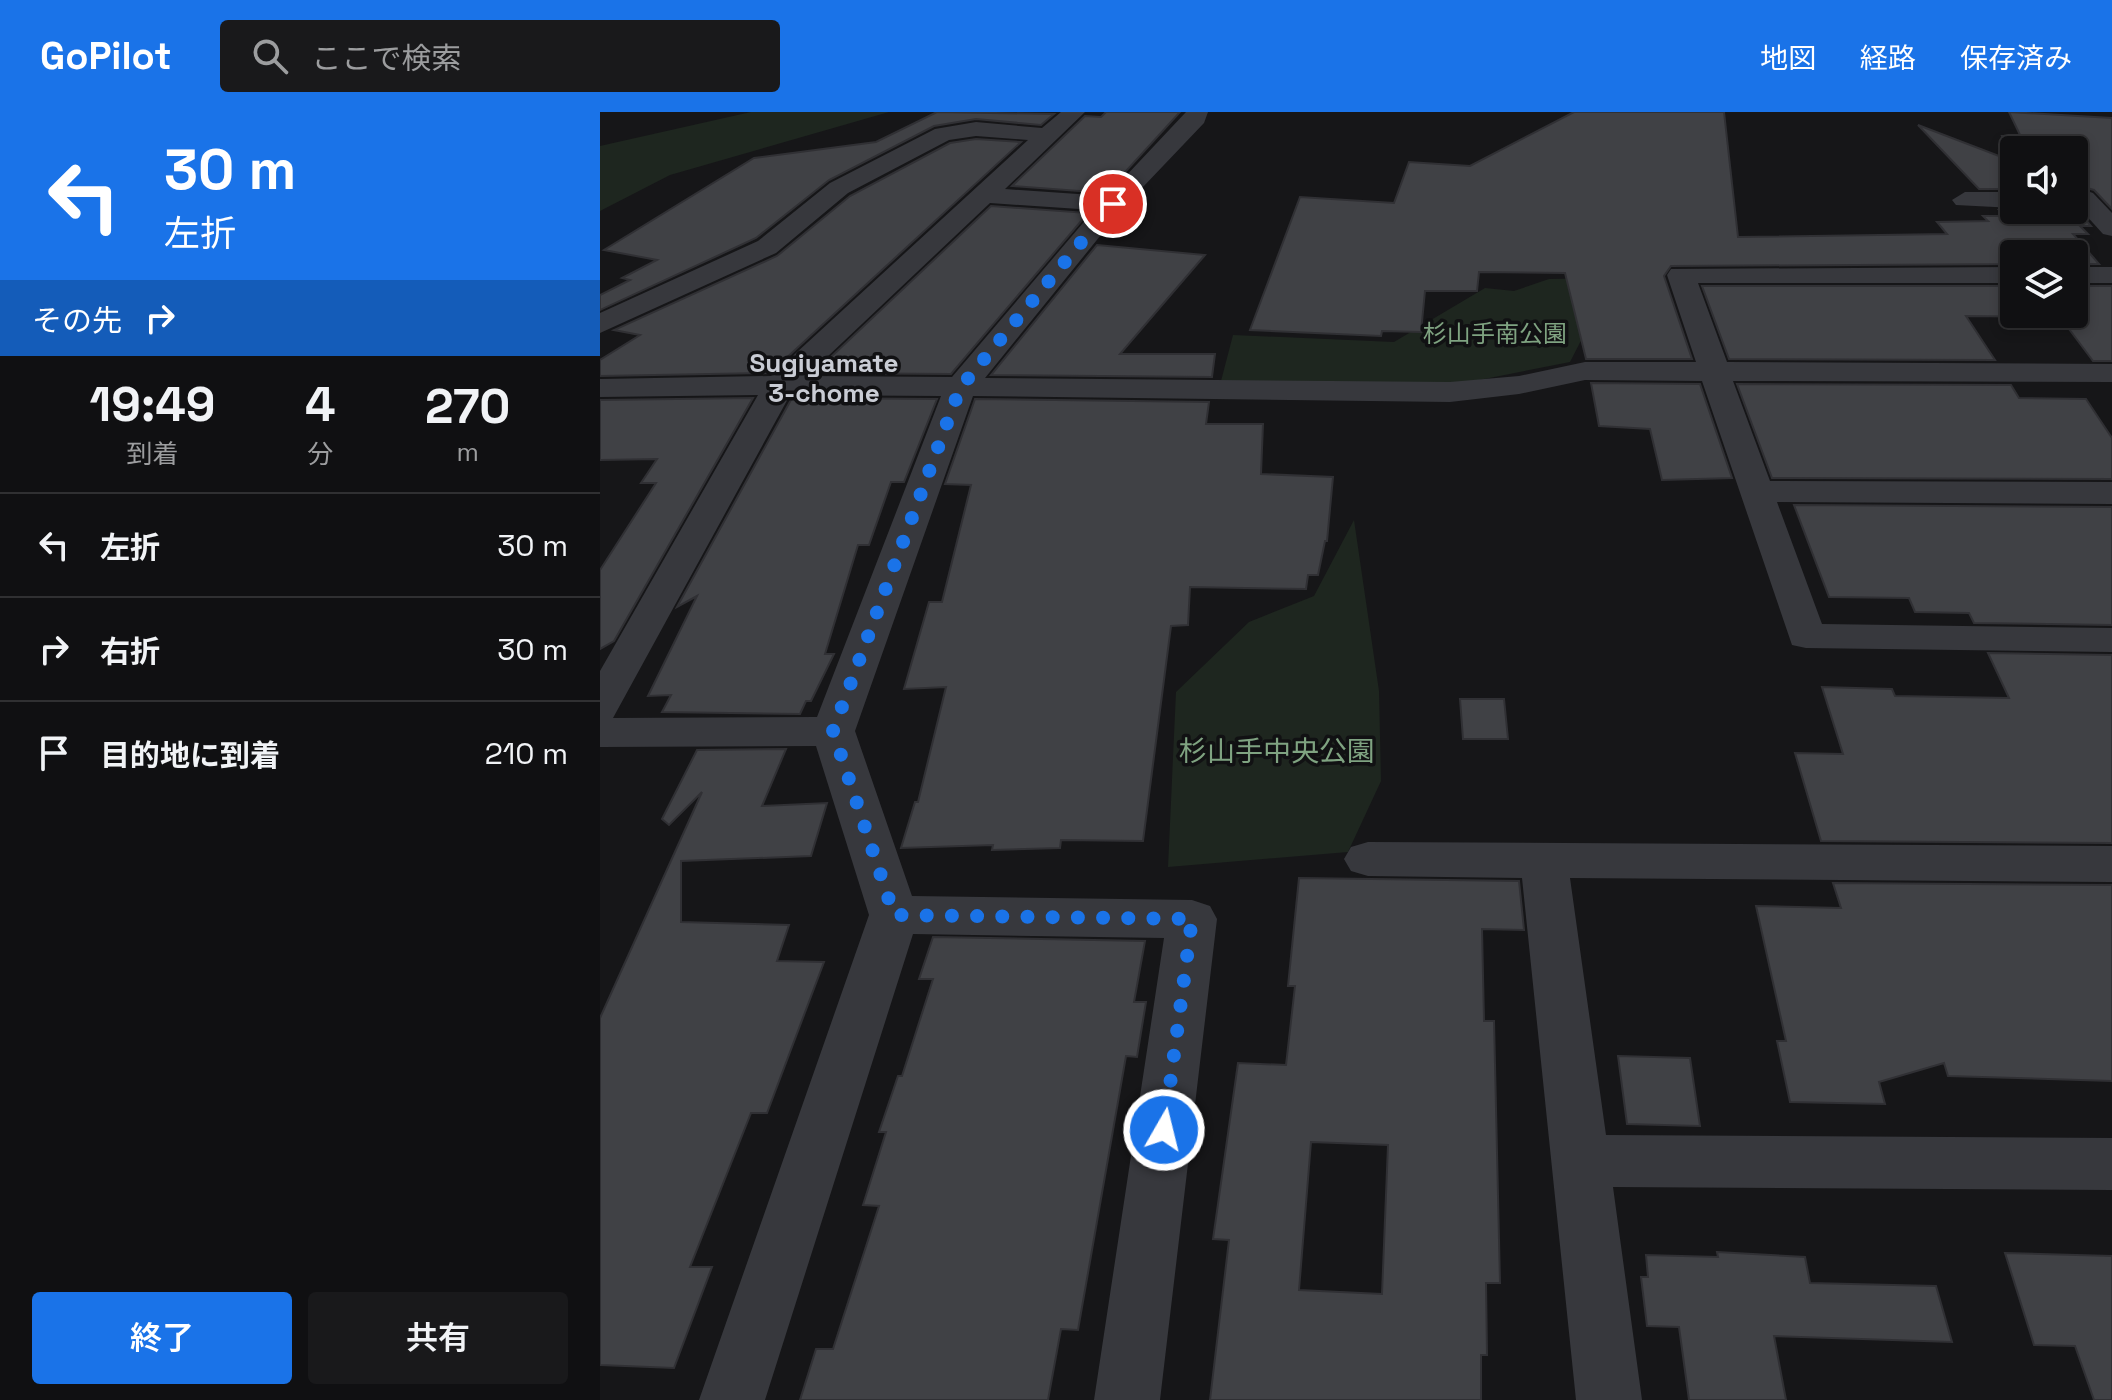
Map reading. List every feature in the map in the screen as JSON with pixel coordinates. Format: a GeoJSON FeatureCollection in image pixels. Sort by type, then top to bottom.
{"type":"FeatureCollection","features":[{"type":"Feature","properties":{"kind":"street"},"geometry":{"type":"LineString","coordinates":[[600,708],[779,385],[1074,112]]}},
{"type":"Feature","properties":{"kind":"street"},"geometry":{"type":"LineString","coordinates":[[732,1400],[894,915],[833,731],[960,388],[1113,204],[1196,118],[1197,112]]}},
{"type":"Feature","properties":{"kind":"street"},"geometry":{"type":"LineString","coordinates":[[600,324],[767,247],[839,188],[943,134],[976,129],[1047,135]]}},
{"type":"Feature","properties":{"kind":"street"},"geometry":{"type":"LineString","coordinates":[[984,195],[1113,204]]}},
{"type":"Feature","properties":{"kind":"street"},"geometry":{"type":"LineString","coordinates":[[2088,198],[2112,198]]}},
{"type":"Feature","properties":{"kind":"street"},"geometry":{"type":"LineString","coordinates":[[1965,200],[2000,200]]}},
{"type":"Feature","properties":{"kind":"street"},"geometry":{"type":"LineString","coordinates":[[2088,206],[2112,228]]}},
{"type":"Feature","properties":{"kind":"street"},"geometry":{"type":"LineString","coordinates":[[2000,275],[1681,275],[1806,636],[2112,640]]}},
{"type":"Feature","properties":{"kind":"street"},"geometry":{"type":"LineString","coordinates":[[2088,275],[2112,275]]}},
{"type":"Feature","properties":{"kind":"street"},"geometry":{"type":"LineString","coordinates":[[600,388],[779,385],[1450,392],[1519,385],[1585,371],[2112,373]]}},
{"type":"Feature","properties":{"kind":"street"},"geometry":{"type":"LineString","coordinates":[[1755,491],[2112,493]]}},
{"type":"Feature","properties":{"kind":"street"},"geometry":{"type":"LineString","coordinates":[[600,733],[833,731]]}},
{"type":"Feature","properties":{"kind":"street"},"geometry":{"type":"LineString","coordinates":[[1368,859],[2112,864]]}},
{"type":"Feature","properties":{"kind":"street"},"geometry":{"type":"LineString","coordinates":[[1544,860],[1609,1400]]}},
{"type":"Feature","properties":{"kind":"street"},"geometry":{"type":"LineString","coordinates":[[894,915],[1192,919],[1127,1400]]}},
{"type":"Feature","properties":{"kind":"street"},"geometry":{"type":"LineString","coordinates":[[1580,1161],[2112,1164]]}},
{"type":"Feature","properties":{"kind":"green space"},"geometry":{"type":"Polygon","coordinates":[[[751,112],[889,112],[670,175],[600,211],[600,146],[751,112]]]}},
{"type":"Feature","properties":{"kind":"green space","name":"杉山手南公園"},"geometry":{"type":"Polygon","coordinates":[[[1613,278],[1570,362],[1464,383],[1221,381],[1233,335],[1394,342],[1485,288],[1514,291],[1549,279],[1613,278]]]}},
{"type":"Feature","properties":{"kind":"green space","name":"杉山手中央公園"},"geometry":{"type":"Polygon","coordinates":[[[1354,520],[1379,691],[1381,781],[1348,852],[1168,867],[1176,692],[1249,622],[1314,596],[1354,520]]]}},
{"type":"Feature","properties":{"kind":"building"},"geometry":{"type":"Polygon","coordinates":[[[937,112],[1054,114],[1041,125],[976,119],[934,126],[829,180],[756,238],[600,310],[600,295],[630,280],[622,278],[657,260],[604,250],[754,158],[876,142],[937,112]]]}},
{"type":"Feature","properties":{"kind":"building"},"geometry":{"type":"Polygon","coordinates":[[[1106,112],[1180,112],[1106,193],[1012,186],[1085,116],[1101,117],[1106,112]]]}},
{"type":"Feature","properties":{"kind":"building"},"geometry":{"type":"Polygon","coordinates":[[[1574,112],[1724,112],[1738,237],[1947,234],[1937,222],[1988,221],[1983,216],[2000,216],[2000,224],[2088,222],[2091,226],[2080,226],[2088,234],[2073,234],[2078,240],[2000,240],[2000,264],[1671,266],[1664,276],[1692,359],[1586,359],[1565,273],[1479,272],[1477,291],[1425,291],[1421,332],[1382,331],[1381,336],[1250,330],[1300,197],[1394,203],[1409,162],[1470,166],[1574,112]]]}},
{"type":"Feature","properties":{"kind":"building"},"geometry":{"type":"Polygon","coordinates":[[[2009,112],[2112,118],[2112,209],[2094,190],[2088,188],[2088,136],[2021,136],[2009,112]]]}},
{"type":"Feature","properties":{"kind":"building"},"geometry":{"type":"Polygon","coordinates":[[[1918,125],[2000,156],[2000,189],[1979,189],[1918,125]]]}},
{"type":"Feature","properties":{"kind":"building"},"geometry":{"type":"Polygon","coordinates":[[[976,139],[1021,142],[770,373],[600,376],[600,360],[640,335],[614,330],[777,256],[850,196],[950,143],[976,139]]]}},
{"type":"Feature","properties":{"kind":"building"},"geometry":{"type":"Polygon","coordinates":[[[991,206],[1088,213],[951,374],[814,373],[991,206]]]}},
{"type":"Feature","properties":{"kind":"building"},"geometry":{"type":"Polygon","coordinates":[[[1097,245],[1205,255],[1120,354],[1215,354],[1212,377],[991,375],[1097,245]]]}},
{"type":"Feature","properties":{"kind":"building"},"geometry":{"type":"Polygon","coordinates":[[[2088,251],[2099,264],[2088,264],[2088,251]]]}},
{"type":"Feature","properties":{"kind":"building"},"geometry":{"type":"Polygon","coordinates":[[[1702,286],[2000,286],[2000,316],[1966,316],[1995,360],[1729,359],[1702,286]]]}},
{"type":"Feature","properties":{"kind":"building"},"geometry":{"type":"Polygon","coordinates":[[[2088,286],[2112,286],[2112,361],[2093,361],[2068,328],[2088,328],[2088,286]]]}},
{"type":"Feature","properties":{"kind":"building"},"geometry":{"type":"Polygon","coordinates":[[[1591,383],[1700,384],[1732,478],[1662,480],[1650,429],[1599,426],[1591,383]]]}},
{"type":"Feature","properties":{"kind":"building"},"geometry":{"type":"Polygon","coordinates":[[[1737,384],[2011,385],[2019,398],[2086,399],[2112,438],[2112,479],[1772,478],[1737,384]]]}},
{"type":"Feature","properties":{"kind":"building"},"geometry":{"type":"Polygon","coordinates":[[[753,398],[614,641],[600,649],[600,570],[656,483],[641,483],[657,459],[600,460],[600,400],[753,398]]]}},
{"type":"Feature","properties":{"kind":"building"},"geometry":{"type":"Polygon","coordinates":[[[792,398],[937,399],[904,482],[891,482],[869,545],[858,545],[825,654],[834,654],[811,701],[806,701],[800,714],[662,712],[671,695],[648,696],[697,596],[677,607],[792,398]]]}},
{"type":"Feature","properties":{"kind":"building"},"geometry":{"type":"Polygon","coordinates":[[[975,399],[1209,402],[1206,424],[1263,424],[1261,474],[1333,477],[1327,541],[1318,575],[1308,575],[1306,589],[1190,587],[1188,625],[1171,626],[1143,841],[1061,840],[1060,848],[992,850],[993,845],[901,848],[915,802],[918,802],[946,687],[904,689],[929,602],[942,602],[971,485],[945,484],[975,399]]]}},
{"type":"Feature","properties":{"kind":"building"},"geometry":{"type":"Polygon","coordinates":[[[1794,505],[2112,507],[2112,625],[1974,623],[1969,613],[1915,612],[1909,598],[1829,597],[1794,505]]]}},
{"type":"Feature","properties":{"kind":"building"},"geometry":{"type":"Polygon","coordinates":[[[1988,653],[2112,655],[2112,843],[1821,841],[1795,753],[1843,754],[1822,687],[1892,689],[1895,696],[2009,698],[1988,653]]]}},
{"type":"Feature","properties":{"kind":"building"},"geometry":{"type":"Polygon","coordinates":[[[1460,699],[1504,699],[1508,739],[1463,739],[1460,699]]]}},
{"type":"Feature","properties":{"kind":"building"},"geometry":{"type":"Polygon","coordinates":[[[786,749],[762,806],[827,803],[811,856],[681,861],[681,922],[789,925],[777,961],[824,962],[767,1113],[751,1113],[690,1267],[712,1267],[674,1368],[600,1365],[600,1018],[702,792],[669,825],[662,819],[697,750],[786,749]]]}},
{"type":"Feature","properties":{"kind":"building"},"geometry":{"type":"Polygon","coordinates":[[[1299,878],[1519,881],[1524,930],[1482,929],[1484,1021],[1494,1021],[1500,1283],[1486,1283],[1487,1355],[1481,1355],[1481,1400],[1210,1400],[1229,1240],[1213,1239],[1238,1063],[1286,1065],[1295,986],[1288,986],[1299,878]],[[1311,1142],[1299,1290],[1382,1294],[1388,1145],[1311,1142]]]}},
{"type":"Feature","properties":{"kind":"building"},"geometry":{"type":"Polygon","coordinates":[[[1833,883],[2112,885],[2112,1081],[1948,1076],[1944,1063],[1879,1082],[1885,1104],[1790,1102],[1777,1041],[1786,1041],[1756,906],[1841,908],[1833,883]]]}},
{"type":"Feature","properties":{"kind":"building"},"geometry":{"type":"Polygon","coordinates":[[[933,937],[1145,941],[1134,1002],[1146,1002],[1137,1057],[1126,1056],[1078,1330],[1061,1329],[1048,1400],[800,1400],[816,1349],[833,1349],[879,1206],[863,1205],[886,1132],[879,1132],[898,1076],[902,1076],[933,979],[919,979],[933,937]]]}},
{"type":"Feature","properties":{"kind":"building"},"geometry":{"type":"Polygon","coordinates":[[[1618,1056],[1690,1058],[1700,1126],[1627,1124],[1618,1056]]]}},
{"type":"Feature","properties":{"kind":"building"},"geometry":{"type":"Polygon","coordinates":[[[1717,1252],[1805,1257],[1810,1283],[1936,1286],[1952,1342],[1774,1336],[1786,1400],[1689,1400],[1679,1327],[1647,1326],[1641,1277],[1648,1277],[1646,1255],[1718,1257],[1717,1252]]]}},
{"type":"Feature","properties":{"kind":"building"},"geometry":{"type":"Polygon","coordinates":[[[2005,1253],[2112,1256],[2112,1400],[2094,1400],[2075,1346],[2034,1345],[2005,1253]]]}},
{"type":"Feature","properties":{"kind":"district","name":"Sugiyamate 3-chome"},"geometry":{"type":"Point","coordinates":[824,378]}},
{"type":"Feature","properties":{"kind":"route"},"geometry":{"type":"LineString","coordinates":[[1113,204],[960,388],[833,731],[894,915],[1192,919],[1164,1130]]}}]}
